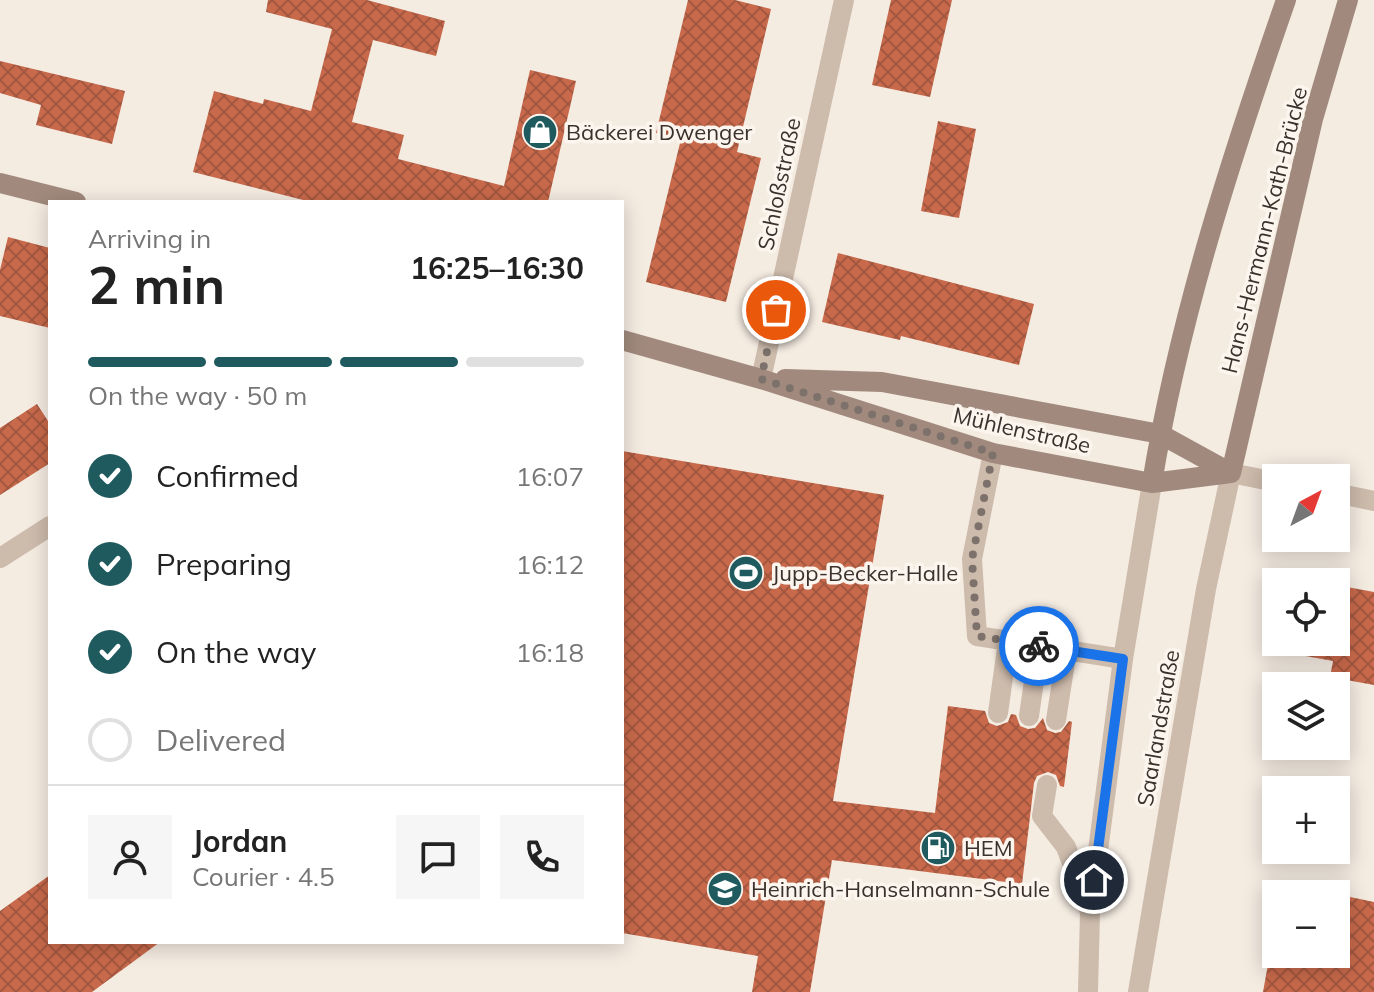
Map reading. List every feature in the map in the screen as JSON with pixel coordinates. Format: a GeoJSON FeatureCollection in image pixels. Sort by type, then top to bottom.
{"type":"FeatureCollection","features":[{"type":"Feature","properties":{"kind":"main road","name":"Hans-Hermann-Kath-Brücke"},"geometry":{"type":"LineString","coordinates":[[1152,483],[1176,359],[1198,279],[1250,103],[1286,0]]}},
{"type":"Feature","properties":{"kind":"main road","name":"Hans-Hermann-Kath-Brücke"},"geometry":{"type":"LineString","coordinates":[[1231,473],[1313,119],[1348,0]]}},
{"type":"Feature","properties":{"kind":"main road"},"geometry":{"type":"LineString","coordinates":[[0,183],[68,200]]}},
{"type":"Feature","properties":{"kind":"main road","name":"Mühlenstraße"},"geometry":{"type":"LineString","coordinates":[[624,341],[761,379],[993,453],[1152,483],[1231,473]]}},
{"type":"Feature","properties":{"kind":"main road","name":"Mühlenstraße"},"geometry":{"type":"LineString","coordinates":[[761,379],[882,382],[1160,434],[1231,473]]}},
{"type":"Feature","properties":{"kind":"street","name":"Schloßstraße"},"geometry":{"type":"LineString","coordinates":[[761,379],[844,0]]}},
{"type":"Feature","properties":{"kind":"street"},"geometry":{"type":"LineString","coordinates":[[993,453],[972,559],[977,636],[1123,659]]}},
{"type":"Feature","properties":{"kind":"street","name":"Mühlenstraße"},"geometry":{"type":"LineString","coordinates":[[1231,473],[1262,479]]}},
{"type":"Feature","properties":{"kind":"street","name":"Saarlandstraße"},"geometry":{"type":"LineString","coordinates":[[1138,992],[1206,589],[1231,473]]}},
{"type":"Feature","properties":{"kind":"street","name":"Saarlandstraße"},"geometry":{"type":"LineString","coordinates":[[1088,992],[1090,912],[1123,659],[1152,483]]}},
{"type":"Feature","properties":{"kind":"street"},"geometry":{"type":"LineString","coordinates":[[1350,496],[1374,501]]}},
{"type":"Feature","properties":{"kind":"street"},"geometry":{"type":"LineString","coordinates":[[0,558],[48,527]]}},
{"type":"Feature","properties":{"kind":"street"},"geometry":{"type":"LineString","coordinates":[[998,713],[1008,641]]}},
{"type":"Feature","properties":{"kind":"street"},"geometry":{"type":"LineString","coordinates":[[1029,716],[1039,646]]}},
{"type":"Feature","properties":{"kind":"street"},"geometry":{"type":"LineString","coordinates":[[1056,720],[1067,650]]}},
{"type":"Feature","properties":{"kind":"street"},"geometry":{"type":"LineString","coordinates":[[1047,785],[1042,816],[1066,847],[1090,912]]}},
{"type":"Feature","properties":{"kind":"building"},"geometry":{"type":"Polygon","coordinates":[[[268,0],[367,0],[445,21],[436,56],[373,40],[352,122],[404,135],[398,159],[504,186],[530,70],[576,81],[548,200],[303,200],[193,172],[214,91],[263,104],[264,99],[311,111],[332,29],[266,12],[268,0]]]}},
{"type":"Feature","properties":{"kind":"building"},"geometry":{"type":"Polygon","coordinates":[[[688,0],[735,0],[771,9],[737,152],[761,158],[726,302],[646,282],[681,139],[656,133],[688,0]]]}},
{"type":"Feature","properties":{"kind":"building"},"geometry":{"type":"Polygon","coordinates":[[[891,0],[952,0],[930,97],[872,85],[891,0]]]}},
{"type":"Feature","properties":{"kind":"building"},"geometry":{"type":"Polygon","coordinates":[[[0,61],[125,91],[112,144],[36,125],[41,105],[0,93],[0,61]]]}},
{"type":"Feature","properties":{"kind":"building"},"geometry":{"type":"Polygon","coordinates":[[[938,121],[976,129],[959,218],[921,211],[938,121]]]}},
{"type":"Feature","properties":{"kind":"building"},"geometry":{"type":"Polygon","coordinates":[[[8,237],[48,247],[48,328],[0,316],[0,270],[8,237]]]}},
{"type":"Feature","properties":{"kind":"building"},"geometry":{"type":"Polygon","coordinates":[[[838,253],[1034,304],[1019,365],[901,336],[900,340],[822,322],[838,253]]]}},
{"type":"Feature","properties":{"kind":"building"},"geometry":{"type":"Polygon","coordinates":[[[37,404],[48,421],[48,464],[0,495],[0,428],[37,404]]]}},
{"type":"Feature","properties":{"kind":"building"},"geometry":{"type":"Polygon","coordinates":[[[624,451],[884,495],[833,801],[935,813],[948,706],[985,711],[989,723],[997,726],[1008,722],[1011,714],[1016,715],[1020,726],[1028,729],[1035,728],[1043,718],[1047,730],[1055,733],[1061,732],[1069,721],[1072,722],[1064,787],[1060,786],[1056,775],[1048,772],[1037,776],[1034,783],[1022,884],[832,860],[810,992],[752,992],[758,956],[624,933],[624,451]]]}},
{"type":"Feature","properties":{"kind":"building"},"geometry":{"type":"Polygon","coordinates":[[[1350,588],[1374,592],[1374,685],[1350,681],[1350,672],[1331,672],[1333,661],[1306,656],[1350,656],[1350,588]]]}},
{"type":"Feature","properties":{"kind":"building"},"geometry":{"type":"Polygon","coordinates":[[[48,876],[48,944],[157,944],[92,992],[0,992],[0,911],[48,876]]]}},
{"type":"Feature","properties":{"kind":"building"},"geometry":{"type":"Polygon","coordinates":[[[1350,897],[1374,902],[1374,992],[1263,992],[1267,968],[1350,968],[1350,897]]]}},
{"type":"Feature","properties":{"kind":"way so far"},"geometry":{"type":"LineString","coordinates":[[776,310],[761,379],[993,453],[972,559],[977,636],[1039,646]]}},
{"type":"Feature","properties":{"kind":"place","name":"Bäckerei Dwenger"},"geometry":{"type":"Point","coordinates":[540,132]}},
{"type":"Feature","properties":{"kind":"place","name":"Jupp-Becker-Halle"},"geometry":{"type":"Point","coordinates":[746,573]}},
{"type":"Feature","properties":{"kind":"place","name":"HEM"},"geometry":{"type":"Point","coordinates":[938,848]}},
{"type":"Feature","properties":{"kind":"place","name":"Heinrich-Hanselmann-Schule"},"geometry":{"type":"Point","coordinates":[725,889]}},
{"type":"Feature","properties":{"kind":"route"},"geometry":{"type":"LineString","coordinates":[[1039,646],[1123,659],[1094,880]]}}]}
